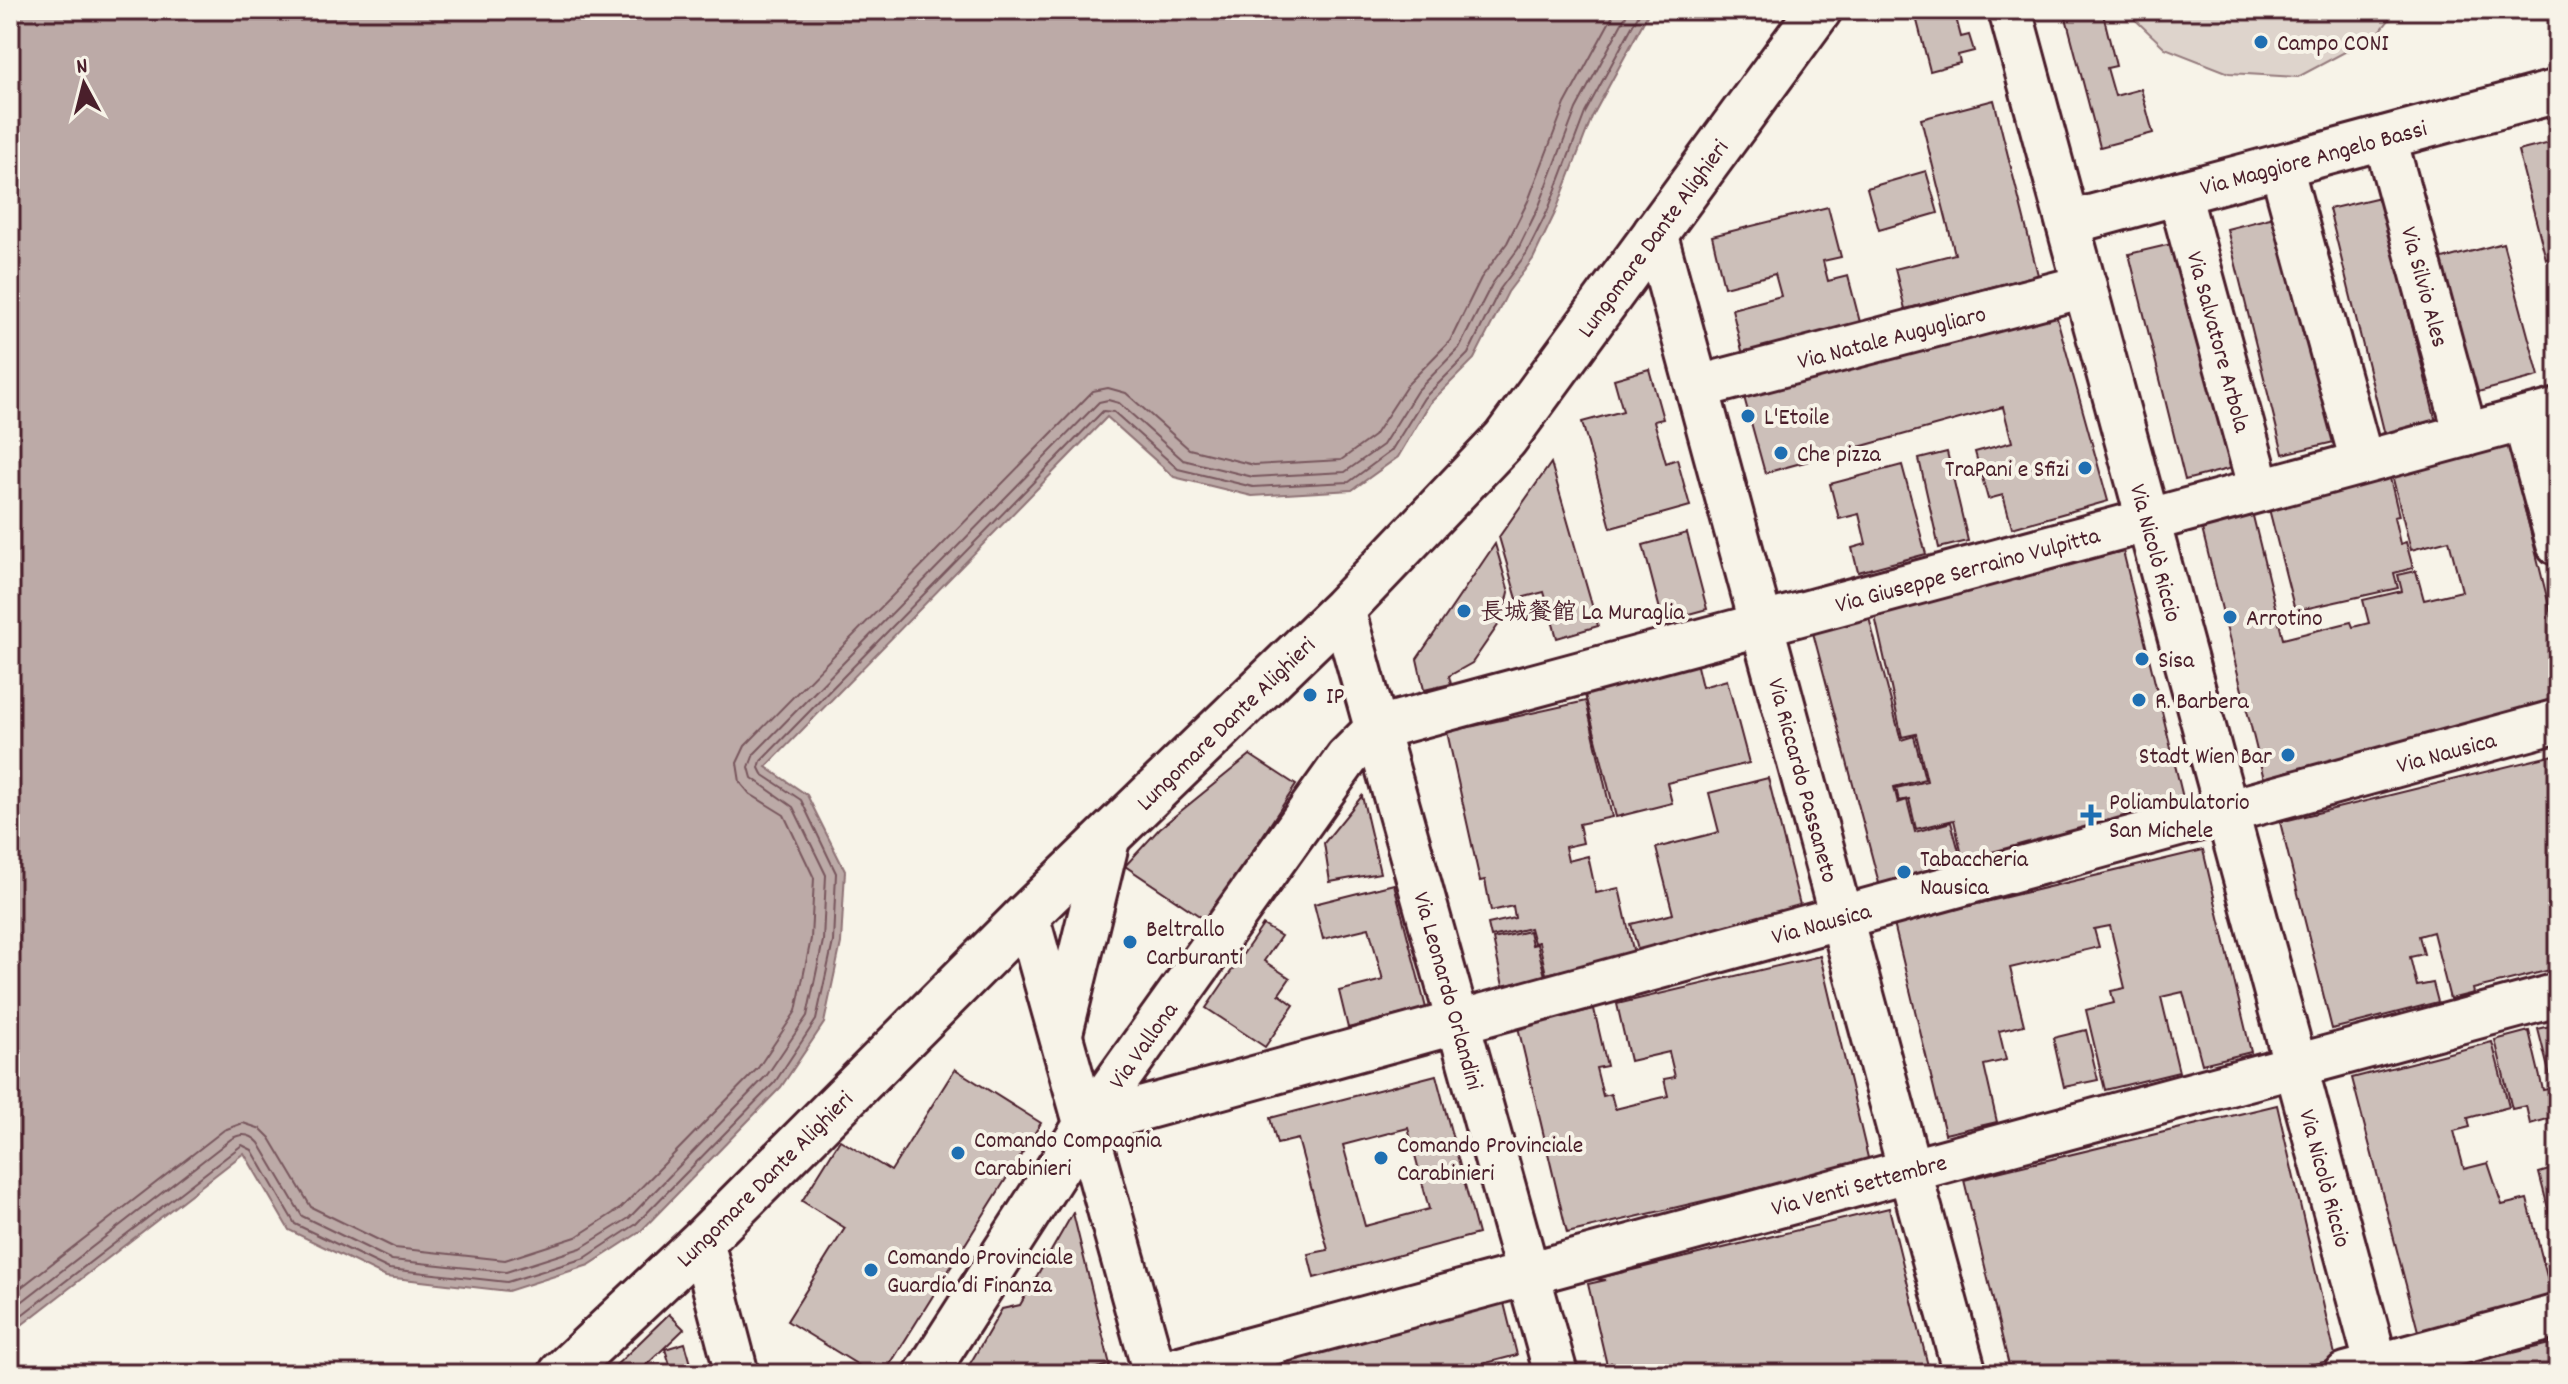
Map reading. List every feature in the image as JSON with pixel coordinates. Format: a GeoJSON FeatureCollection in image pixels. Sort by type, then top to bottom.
{"type":"FeatureCollection","features":[{"type":"Feature","properties":{"kind":"main road","name":"Lungomare Dante Alighieri"},"geometry":{"type":"LineString","coordinates":[[561,1374],[702,1241],[1027,915],[1343,609],[1505,439],[1819,10]]}},
{"type":"Feature","properties":{"kind":"street","name":"Via Nicolò Riccio"},"geometry":{"type":"LineString","coordinates":[[2010,10],[2295,1066],[2367,1371]]}},
{"type":"Feature","properties":{"kind":"street","name":"Via Maggiore Angelo Bassi"},"geometry":{"type":"LineString","coordinates":[[2068,223],[2558,91]]}},
{"type":"Feature","properties":{"kind":"street","name":"Via Silvio Ales"},"geometry":{"type":"LineString","coordinates":[[2385,138],[2466,435]]}},
{"type":"Feature","properties":{"kind":"street"},"geometry":{"type":"LineString","coordinates":[[2281,166],[2362,462]]}},
{"type":"Feature","properties":{"kind":"street","name":"Via Salvatore Arbola"},"geometry":{"type":"LineString","coordinates":[[2179,193],[2260,490]]}},
{"type":"Feature","properties":{"kind":"street","name":"Via Riccardo Passaneto"},"geometry":{"type":"LineString","coordinates":[[1655,232],[1965,1374]]}},
{"type":"Feature","properties":{"kind":"street","name":"Via Natale Augugliaro"},"geometry":{"type":"LineString","coordinates":[[1698,387],[2085,286]]}},
{"type":"Feature","properties":{"kind":"street"},"geometry":{"type":"LineString","coordinates":[[2541,414],[2558,544]]}},
{"type":"Feature","properties":{"kind":"street","name":"Via Giuseppe Serraino Vulpitta"},"geometry":{"type":"LineString","coordinates":[[1377,728],[2541,414]]}},
{"type":"Feature","properties":{"kind":"street","name":"Via Leonardo Orlandini"},"geometry":{"type":"LineString","coordinates":[[1343,609],[1556,1374]]}},
{"type":"Feature","properties":{"kind":"street","name":"Via Nausica"},"geometry":{"type":"LineString","coordinates":[[1086,1124],[2558,721]]}},
{"type":"Feature","properties":{"kind":"street","name":"Via Vallona"},"geometry":{"type":"LineString","coordinates":[[926,1374],[1086,1124],[1347,758],[1377,728]]}},
{"type":"Feature","properties":{"kind":"street"},"geometry":{"type":"LineString","coordinates":[[1061,1034],[1109,836]]}},
{"type":"Feature","properties":{"kind":"street"},"geometry":{"type":"LineString","coordinates":[[1027,915],[1156,1374]]}},
{"type":"Feature","properties":{"kind":"street","name":"Via Venti Settembre"},"geometry":{"type":"LineString","coordinates":[[1156,1374],[2558,995]]}},
{"type":"Feature","properties":{"kind":"street"},"geometry":{"type":"LineString","coordinates":[[702,1241],[737,1374]]}},
{"type":"Feature","properties":{"kind":"street"},"geometry":{"type":"LineString","coordinates":[[2367,1371],[2558,1316]]}},
{"type":"Feature","properties":{"kind":"shaded area","name":"Campo CONI"},"geometry":{"type":"Polygon","coordinates":[[[2125,10],[2397,10],[2377,35],[2298,77],[2229,73],[2165,48],[2125,10]]]}},
{"type":"Feature","properties":{"kind":"water"},"geometry":{"type":"Polygon","coordinates":[[[10,10],[1650,10],[1592,117],[1555,213],[1533,259],[1508,292],[1474,359],[1430,403],[1398,457],[1352,490],[1252,496],[1174,477],[1107,417],[766,767],[807,795],[845,871],[841,943],[824,1023],[781,1087],[640,1232],[589,1265],[508,1291],[386,1277],[289,1230],[244,1153],[10,1334],[10,10]]]}},
{"type":"Feature","properties":{"kind":"building"},"geometry":{"type":"Polygon","coordinates":[[[1954,10],[1961,37],[1969,35],[1974,51],[1958,55],[1960,63],[1930,71],[1915,13],[1954,10]]]}},
{"type":"Feature","properties":{"kind":"building"},"geometry":{"type":"Polygon","coordinates":[[[2064,10],[2102,10],[2116,66],[2107,68],[2115,96],[2141,89],[2153,133],[2100,147],[2064,10]]]}},
{"type":"Feature","properties":{"kind":"building"},"geometry":{"type":"Polygon","coordinates":[[[1994,100],[2038,275],[1905,309],[1895,269],[1955,254],[1921,119],[1994,100]]]}},
{"type":"Feature","properties":{"kind":"building"},"geometry":{"type":"Polygon","coordinates":[[[2558,141],[2558,256],[2546,259],[2518,151],[2558,141]]]}},
{"type":"Feature","properties":{"kind":"building"},"geometry":{"type":"Polygon","coordinates":[[[1926,171],[1938,213],[1879,230],[1867,188],[1926,171]]]}},
{"type":"Feature","properties":{"kind":"building"},"geometry":{"type":"Polygon","coordinates":[[[2380,197],[2436,422],[2385,435],[2329,209],[2380,197]]]}},
{"type":"Feature","properties":{"kind":"building"},"geometry":{"type":"Polygon","coordinates":[[[1828,207],[1841,257],[1823,261],[1828,281],[1848,276],[1861,326],[1743,355],[1732,309],[1781,296],[1775,274],[1724,287],[1712,236],[1828,207]]]}},
{"type":"Feature","properties":{"kind":"building"},"geometry":{"type":"Polygon","coordinates":[[[2278,216],[2334,442],[2283,454],[2227,229],[2278,216]]]}},
{"type":"Feature","properties":{"kind":"building"},"geometry":{"type":"Polygon","coordinates":[[[2180,242],[2236,467],[2185,480],[2129,254],[2180,242]]]}},
{"type":"Feature","properties":{"kind":"building"},"geometry":{"type":"Polygon","coordinates":[[[2503,243],[2539,376],[2474,393],[2439,260],[2503,243]]]}},
{"type":"Feature","properties":{"kind":"building"},"geometry":{"type":"Polygon","coordinates":[[[2055,311],[2108,501],[2012,528],[2003,495],[1988,499],[1975,452],[2012,442],[2003,407],[1765,473],[1744,397],[2055,311]]]}},
{"type":"Feature","properties":{"kind":"building"},"geometry":{"type":"Polygon","coordinates":[[[1649,369],[1663,419],[1654,421],[1666,463],[1677,459],[1690,506],[1611,528],[1582,422],[1623,411],[1614,379],[1649,369]]]}},
{"type":"Feature","properties":{"kind":"building"},"geometry":{"type":"Polygon","coordinates":[[[2558,415],[2558,459],[2547,418],[2558,415]]]}},
{"type":"Feature","properties":{"kind":"building"},"geometry":{"type":"Polygon","coordinates":[[[2508,442],[2558,641],[2558,706],[2264,779],[2201,525],[2252,512],[2283,639],[2351,622],[2353,627],[2369,623],[2363,600],[2402,591],[2398,575],[2416,571],[2424,600],[2462,591],[2449,540],[2411,550],[2391,471],[2508,442]]]}},
{"type":"Feature","properties":{"kind":"building"},"geometry":{"type":"Polygon","coordinates":[[[1947,452],[1968,541],[1939,548],[1919,459],[1947,452]]]}},
{"type":"Feature","properties":{"kind":"building"},"geometry":{"type":"Polygon","coordinates":[[[1551,463],[1598,626],[1557,638],[1544,592],[1517,599],[1499,537],[1551,463]]]}},
{"type":"Feature","properties":{"kind":"building"},"geometry":{"type":"Polygon","coordinates":[[[1902,465],[1926,554],[1858,572],[1852,548],[1866,544],[1859,514],[1839,519],[1830,484],[1902,465]]]}},
{"type":"Feature","properties":{"kind":"building"},"geometry":{"type":"Polygon","coordinates":[[[2389,474],[2399,516],[2394,517],[2400,544],[2406,542],[2413,568],[2394,573],[2398,588],[2295,611],[2268,505],[2389,474]]]}},
{"type":"Feature","properties":{"kind":"building"},"geometry":{"type":"Polygon","coordinates":[[[1687,533],[1707,609],[1663,621],[1643,545],[1687,533]]]}},
{"type":"Feature","properties":{"kind":"building"},"geometry":{"type":"Polygon","coordinates":[[[1495,544],[1509,592],[1503,618],[1472,663],[1449,676],[1451,684],[1424,690],[1417,659],[1495,544]]]}},
{"type":"Feature","properties":{"kind":"building"},"geometry":{"type":"Polygon","coordinates":[[[2123,551],[2185,806],[1963,860],[1954,820],[1916,829],[1909,799],[1899,801],[1896,788],[1927,781],[1916,734],[1902,737],[1874,612],[2123,551]]]}},
{"type":"Feature","properties":{"kind":"building"},"geometry":{"type":"Polygon","coordinates":[[[1868,614],[1901,740],[1914,736],[1925,779],[1894,787],[1898,803],[1907,800],[1915,832],[1951,822],[1963,866],[1880,887],[1812,629],[1868,614]]]}},
{"type":"Feature","properties":{"kind":"building"},"geometry":{"type":"Polygon","coordinates":[[[1696,662],[1702,687],[1727,680],[1749,763],[1667,783],[1672,803],[1616,817],[1584,691],[1696,662]]]}},
{"type":"Feature","properties":{"kind":"building"},"geometry":{"type":"Polygon","coordinates":[[[1586,701],[1612,817],[1579,824],[1583,843],[1565,847],[1568,861],[1588,856],[1596,893],[1619,888],[1634,954],[1546,974],[1539,942],[1534,943],[1530,928],[1491,937],[1488,924],[1515,918],[1513,906],[1491,911],[1485,880],[1480,881],[1447,732],[1586,701]]]}},
{"type":"Feature","properties":{"kind":"building"},"geometry":{"type":"Polygon","coordinates":[[[2558,754],[2558,968],[2473,989],[2474,993],[2450,999],[2433,932],[2419,936],[2424,954],[2410,957],[2417,986],[2433,983],[2438,1002],[2332,1029],[2280,822],[2558,754]]]}},
{"type":"Feature","properties":{"kind":"building"},"geometry":{"type":"Polygon","coordinates":[[[1250,755],[1296,785],[1214,910],[1204,919],[1125,866],[1160,828],[1250,755]]]}},
{"type":"Feature","properties":{"kind":"building"},"geometry":{"type":"Polygon","coordinates":[[[1768,778],[1801,909],[1638,950],[1631,924],[1673,914],[1656,848],[1719,832],[1709,793],[1768,778]]]}},
{"type":"Feature","properties":{"kind":"building"},"geometry":{"type":"Polygon","coordinates":[[[1362,796],[1380,873],[1330,882],[1324,843],[1362,796]]]}},
{"type":"Feature","properties":{"kind":"building"},"geometry":{"type":"Polygon","coordinates":[[[2203,850],[2251,1052],[2202,1064],[2183,992],[2161,997],[2179,1072],[2105,1090],[2086,1010],[2114,1003],[2111,991],[2125,988],[2110,926],[2094,929],[2099,947],[2010,968],[2024,1025],[1999,1031],[2006,1060],[1984,1065],[1997,1122],[1945,1134],[1894,924],[2203,850]]]}},
{"type":"Feature","properties":{"kind":"building"},"geometry":{"type":"Polygon","coordinates":[[[1394,884],[1426,1008],[1348,1028],[1339,991],[1383,980],[1369,928],[1323,939],[1314,904],[1394,884]]]}},
{"type":"Feature","properties":{"kind":"building"},"geometry":{"type":"Polygon","coordinates":[[[1263,925],[1281,936],[1264,961],[1290,978],[1279,994],[1294,1005],[1265,1047],[1206,1008],[1263,925]]]}},
{"type":"Feature","properties":{"kind":"building"},"geometry":{"type":"Polygon","coordinates":[[[1529,931],[1532,945],[1537,944],[1545,976],[1503,986],[1493,939],[1529,931]]]}},
{"type":"Feature","properties":{"kind":"building"},"geometry":{"type":"Polygon","coordinates":[[[1820,956],[1869,1162],[1567,1233],[1518,1027],[1594,1009],[1607,1066],[1596,1068],[1603,1096],[1611,1094],[1615,1109],[1668,1096],[1664,1079],[1675,1077],[1669,1052],[1630,1061],[1617,1004],[1820,956]]]}},
{"type":"Feature","properties":{"kind":"building"},"geometry":{"type":"Polygon","coordinates":[[[2558,1024],[2558,1116],[2530,1124],[2526,1106],[2512,1109],[2495,1040],[2529,1031],[2543,1090],[2553,1088],[2538,1029],[2558,1024]]]}},
{"type":"Feature","properties":{"kind":"building"},"geometry":{"type":"Polygon","coordinates":[[[2086,1030],[2098,1080],[2064,1087],[2053,1038],[2086,1030]]]}},
{"type":"Feature","properties":{"kind":"building"},"geometry":{"type":"Polygon","coordinates":[[[2492,1042],[2509,1107],[2468,1118],[2470,1127],[2454,1131],[2464,1169],[2488,1163],[2502,1205],[2527,1199],[2552,1296],[2418,1331],[2352,1078],[2492,1042]]]}},
{"type":"Feature","properties":{"kind":"building"},"geometry":{"type":"Polygon","coordinates":[[[955,1069],[1041,1123],[884,1374],[873,1374],[787,1321],[845,1228],[802,1201],[840,1140],[891,1171],[955,1069]]]}},
{"type":"Feature","properties":{"kind":"building"},"geometry":{"type":"Polygon","coordinates":[[[1436,1075],[1478,1234],[1314,1278],[1308,1254],[1328,1250],[1298,1139],[1277,1144],[1270,1118],[1436,1075]],[[1408,1128],[1343,1145],[1365,1226],[1429,1209],[1408,1128]]]}},
{"type":"Feature","properties":{"kind":"building"},"geometry":{"type":"Polygon","coordinates":[[[2277,1105],[2336,1359],[2274,1374],[2011,1374],[1964,1180],[2277,1105]]]}},
{"type":"Feature","properties":{"kind":"building"},"geometry":{"type":"Polygon","coordinates":[[[2558,1153],[2558,1247],[2539,1173],[2556,1168],[2553,1154],[2558,1153]]]}},
{"type":"Feature","properties":{"kind":"building"},"geometry":{"type":"Polygon","coordinates":[[[1889,1208],[1930,1374],[1614,1374],[1611,1362],[1609,1374],[1588,1284],[1606,1280],[1595,1279],[1889,1208]]]}},
{"type":"Feature","properties":{"kind":"building"},"geometry":{"type":"Polygon","coordinates":[[[1073,1213],[1110,1365],[1072,1374],[964,1374],[1002,1309],[1020,1305],[1073,1213]]]}},
{"type":"Feature","properties":{"kind":"building"},"geometry":{"type":"Polygon","coordinates":[[[1504,1303],[1517,1355],[1444,1374],[1241,1374],[1504,1303]]]}},
{"type":"Feature","properties":{"kind":"building"},"geometry":{"type":"Polygon","coordinates":[[[669,1314],[684,1329],[637,1374],[607,1374],[669,1314]]]}},
{"type":"Feature","properties":{"kind":"building"},"geometry":{"type":"Polygon","coordinates":[[[2558,1342],[2558,1374],[2438,1374],[2437,1371],[2558,1342]]]}},
{"type":"Feature","properties":{"kind":"building"},"geometry":{"type":"Polygon","coordinates":[[[685,1343],[694,1374],[673,1374],[665,1349],[685,1343]]]}},
{"type":"Feature","properties":{"kind":"place","name":"Campo CONI"},"geometry":{"type":"Point","coordinates":[2261,42]}},
{"type":"Feature","properties":{"kind":"place","name":"L'Etoile"},"geometry":{"type":"Point","coordinates":[1748,416]}},
{"type":"Feature","properties":{"kind":"place","name":"Che pizza"},"geometry":{"type":"Point","coordinates":[1781,453]}},
{"type":"Feature","properties":{"kind":"place","name":"TraPani e Sfizi"},"geometry":{"type":"Point","coordinates":[2085,468]}},
{"type":"Feature","properties":{"kind":"place","name":"長城餐館 La Muraglia"},"geometry":{"type":"Point","coordinates":[1464,611]}},
{"type":"Feature","properties":{"kind":"place","name":"Arrotino"},"geometry":{"type":"Point","coordinates":[2230,617]}},
{"type":"Feature","properties":{"kind":"place","name":"Sisa"},"geometry":{"type":"Point","coordinates":[2142,659]}},
{"type":"Feature","properties":{"kind":"place","name":"IP"},"geometry":{"type":"Point","coordinates":[1310,695]}},
{"type":"Feature","properties":{"kind":"place","name":"R. Barbera"},"geometry":{"type":"Point","coordinates":[2139,700]}},
{"type":"Feature","properties":{"kind":"place","name":"Stadt Wien Bar"},"geometry":{"type":"Point","coordinates":[2288,755]}},
{"type":"Feature","properties":{"kind":"place","name":"Poliambulatorio San Michele"},"geometry":{"type":"Point","coordinates":[2091,815]}},
{"type":"Feature","properties":{"kind":"place","name":"Tabaccheria Nausica"},"geometry":{"type":"Point","coordinates":[1904,872]}},
{"type":"Feature","properties":{"kind":"place","name":"Beltrallo Carburanti"},"geometry":{"type":"Point","coordinates":[1130,942]}},
{"type":"Feature","properties":{"kind":"place","name":"Comando Compagnia Carabinieri"},"geometry":{"type":"Point","coordinates":[958,1153]}},
{"type":"Feature","properties":{"kind":"place","name":"Comando Provinciale Carabinieri"},"geometry":{"type":"Point","coordinates":[1381,1158]}},
{"type":"Feature","properties":{"kind":"place","name":"Comando Provinciale Guardia di Finanza"},"geometry":{"type":"Point","coordinates":[871,1270]}}]}
